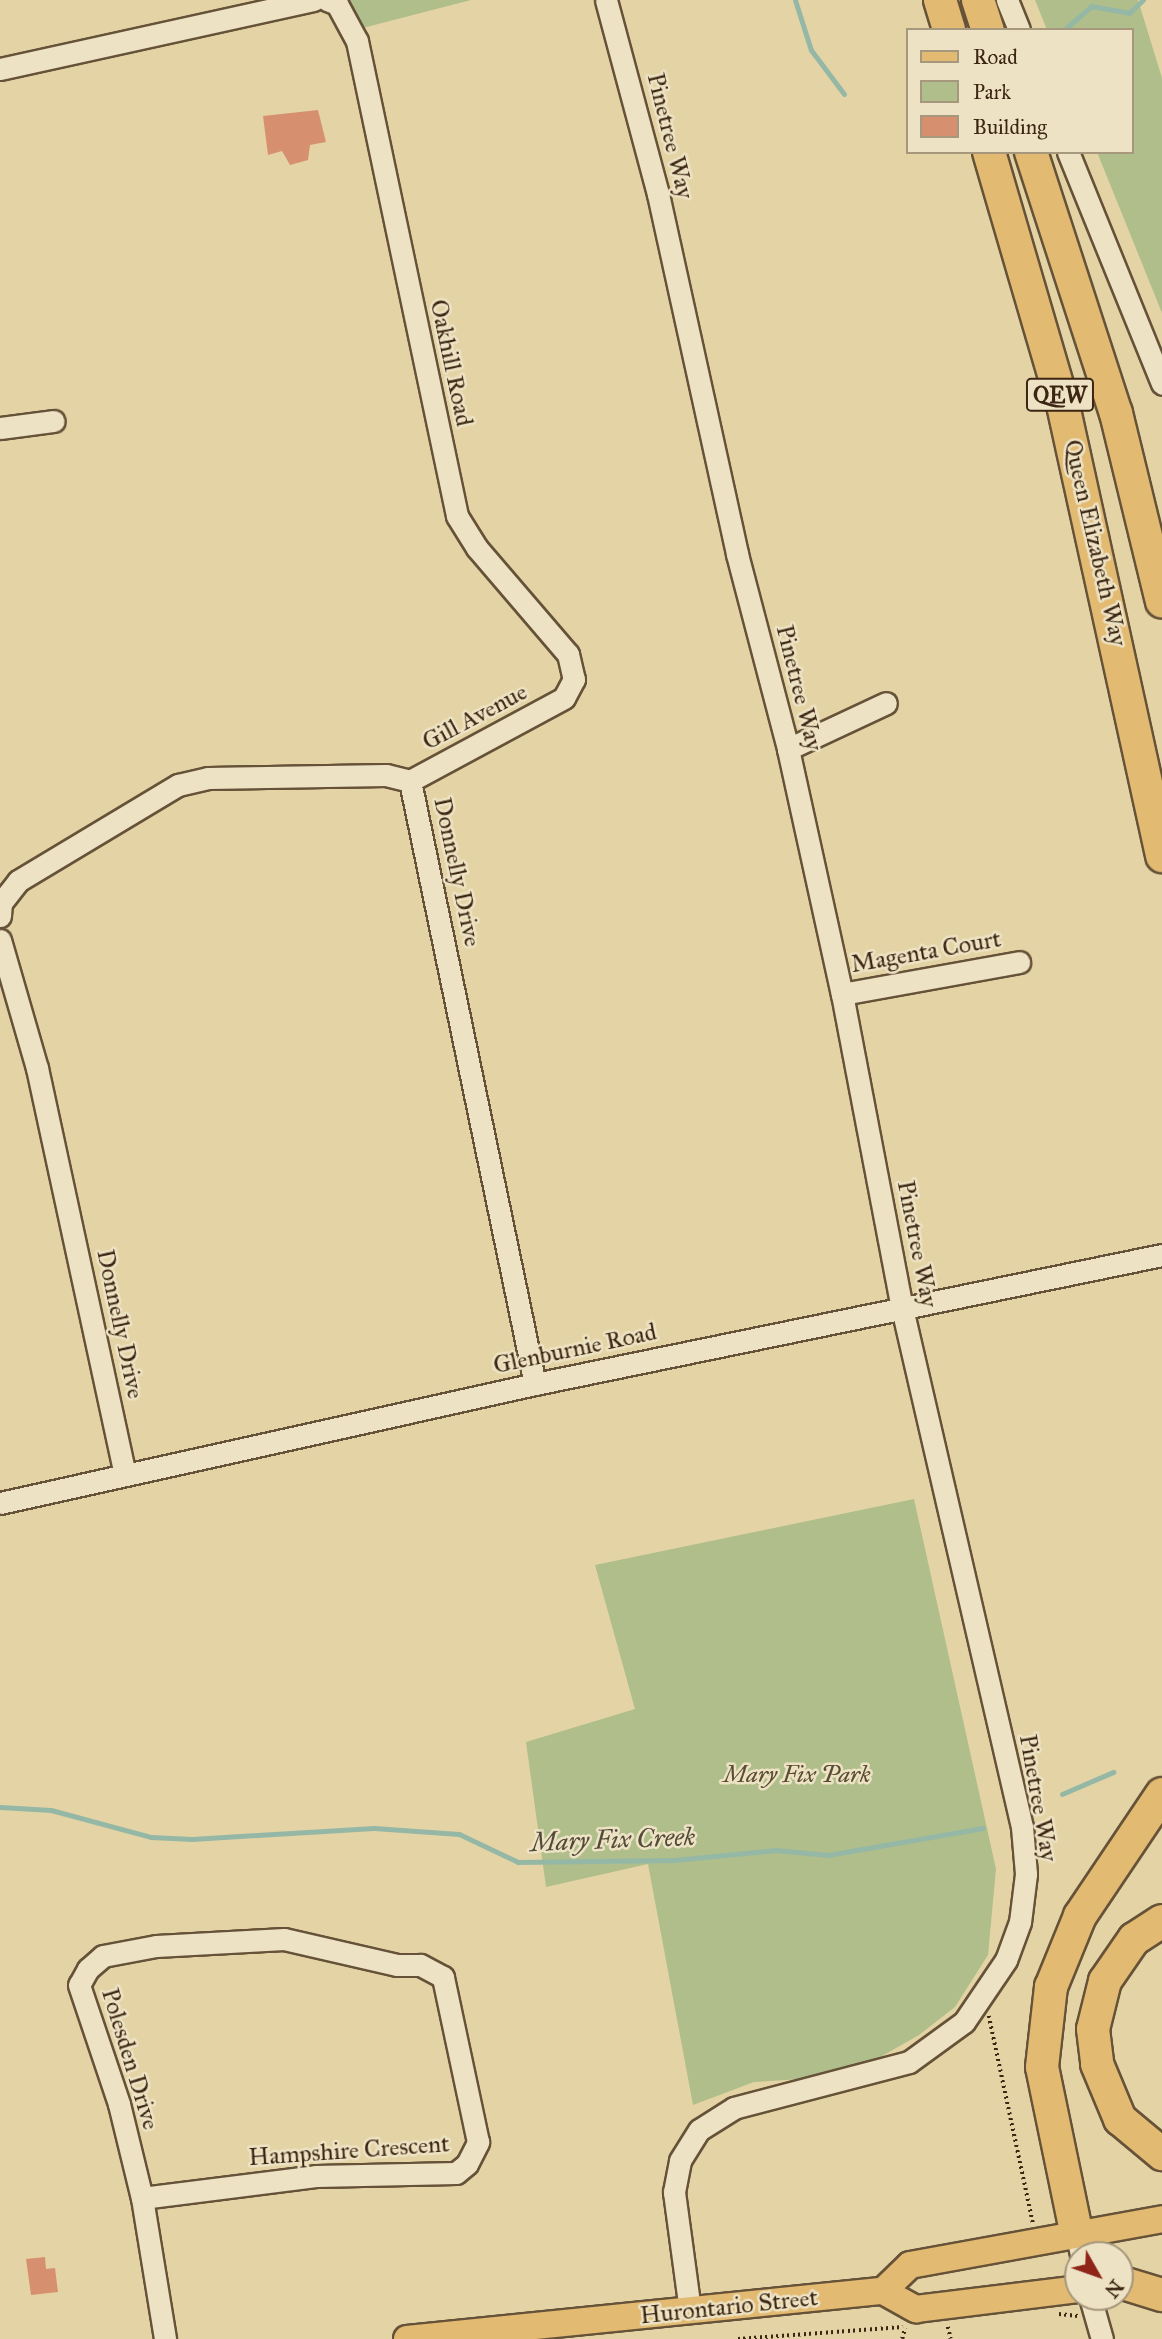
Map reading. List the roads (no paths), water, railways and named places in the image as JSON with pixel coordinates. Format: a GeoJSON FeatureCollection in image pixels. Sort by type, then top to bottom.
{"type":"FeatureCollection","features":[{"type":"Feature","properties":{"kind":"highway"},"geometry":{"type":"LineString","coordinates":[[940,0],[948,28]]}},
{"type":"Feature","properties":{"kind":"highway"},"geometry":{"type":"LineString","coordinates":[[978,0],[987,28]]}},
{"type":"Feature","properties":{"kind":"highway","name":"Queen Elizabeth Way"},"geometry":{"type":"LineString","coordinates":[[990,154],[1063,405],[1162,856]]}},
{"type":"Feature","properties":{"kind":"highway","name":"Queen Elizabeth Way"},"geometry":{"type":"LineString","coordinates":[[1032,154],[1116,413],[1162,601]]}},
{"type":"Feature","properties":{"kind":"highway"},"geometry":{"type":"LineString","coordinates":[[1078,2241],[1042,2067],[1051,1987],[1080,1916],[1162,1794]]}},
{"type":"Feature","properties":{"kind":"highway"},"geometry":{"type":"LineString","coordinates":[[1162,1921],[1134,1939],[1105,1981],[1093,2029],[1097,2064],[1120,2119],[1162,2154]]}},
{"type":"Feature","properties":{"kind":"highway"},"geometry":{"type":"LineString","coordinates":[[1134,2288],[1162,2295]]}},
{"type":"Feature","properties":{"kind":"main road"},"geometry":{"type":"LineString","coordinates":[[1085,2241],[1162,2219]]}},
{"type":"Feature","properties":{"kind":"main road"},"geometry":{"type":"LineString","coordinates":[[1064,2245],[910,2265],[883,2291],[916,2309],[1064,2291]]}},
{"type":"Feature","properties":{"kind":"main road"},"geometry":{"type":"LineString","coordinates":[[1134,2286],[1162,2287]]}},
{"type":"Feature","properties":{"kind":"main road","name":"Hurontario Street"},"geometry":{"type":"LineString","coordinates":[[425,2338],[883,2291]]}},
{"type":"Feature","properties":{"kind":"street"},"geometry":{"type":"LineString","coordinates":[[0,69],[314,0]]}},
{"type":"Feature","properties":{"kind":"street","name":"Pinetree Way"},"geometry":{"type":"LineString","coordinates":[[606,0],[658,194],[737,554],[788,749],[842,994],[902,1308],[1022,1827],[1026,1874],[1020,1922],[1006,1960],[980,2003],[964,2022],[909,2062],[734,2108],[699,2130],[680,2161],[674,2192],[690,2310]]}},
{"type":"Feature","properties":{"kind":"street"},"geometry":{"type":"LineString","coordinates":[[1007,0],[1018,28]]}},
{"type":"Feature","properties":{"kind":"street","name":"Oakhill Road"},"geometry":{"type":"LineString","coordinates":[[332,2],[357,41],[457,516],[477,548],[568,654],[574,679],[564,698]]}},
{"type":"Feature","properties":{"kind":"street"},"geometry":{"type":"LineString","coordinates":[[1069,154],[1157,357],[1162,384]]}},
{"type":"Feature","properties":{"kind":"street"},"geometry":{"type":"LineString","coordinates":[[0,428],[54,421]]}},
{"type":"Feature","properties":{"kind":"street","name":"Gill Avenue"},"geometry":{"type":"LineString","coordinates":[[410,781],[564,698]]}},
{"type":"Feature","properties":{"kind":"street"},"geometry":{"type":"LineString","coordinates":[[788,749],[886,703]]}},
{"type":"Feature","properties":{"kind":"street","name":"Donnelly Drive"},"geometry":{"type":"LineString","coordinates":[[0,916],[1,903],[18,881],[178,785],[222,778],[386,775],[410,781],[535,1384]]}},
{"type":"Feature","properties":{"kind":"street","name":"Donnelly Drive"},"geometry":{"type":"LineString","coordinates":[[0,940],[37,1068],[125,1475]]}},
{"type":"Feature","properties":{"kind":"street","name":"Magenta Court"},"geometry":{"type":"LineString","coordinates":[[842,994],[1019,962]]}},
{"type":"Feature","properties":{"kind":"street","name":"Glenburnie Road"},"geometry":{"type":"LineString","coordinates":[[0,1503],[535,1384],[1162,1255]]}},
{"type":"Feature","properties":{"kind":"street","name":"Hampshire Crescent"},"geometry":{"type":"LineString","coordinates":[[142,2198],[316,2175],[456,2174],[467,2164],[478,2141],[448,1990],[443,1977],[433,1970],[284,1939],[156,1946]]}},
{"type":"Feature","properties":{"kind":"street","name":"Polesden Drive"},"geometry":{"type":"LineString","coordinates":[[142,2198],[119,2104],[79,1985],[88,1969],[103,1956],[156,1946]]}},
{"type":"Feature","properties":{"kind":"street"},"geometry":{"type":"LineString","coordinates":[[142,2198],[165,2339]]}},
{"type":"Feature","properties":{"kind":"street"},"geometry":{"type":"LineString","coordinates":[[1094,2311],[1102,2339]]}},
{"type":"Feature","properties":{"kind":"waterway"},"geometry":{"type":"LineString","coordinates":[[795,0],[811,50],[844,94]]}},
{"type":"Feature","properties":{"kind":"waterway"},"geometry":{"type":"LineString","coordinates":[[1066,28],[1091,6],[1129,13],[1143,0]]}},
{"type":"Feature","properties":{"kind":"waterway","name":"Mary Fix Creek"},"geometry":{"type":"LineString","coordinates":[[1062,1794],[1113,1772]]}},
{"type":"Feature","properties":{"kind":"waterway","name":"Mary Fix Creek"},"geometry":{"type":"LineString","coordinates":[[0,1807],[51,1810],[151,1837],[192,1839],[374,1828],[459,1834],[518,1862],[674,1860],[776,1850],[828,1855],[983,1828]]}},
{"type":"Feature","properties":{"kind":"park label","name":"Mary Fix Park"},"geometry":{"type":"Point","coordinates":[797,1775]}}]}
